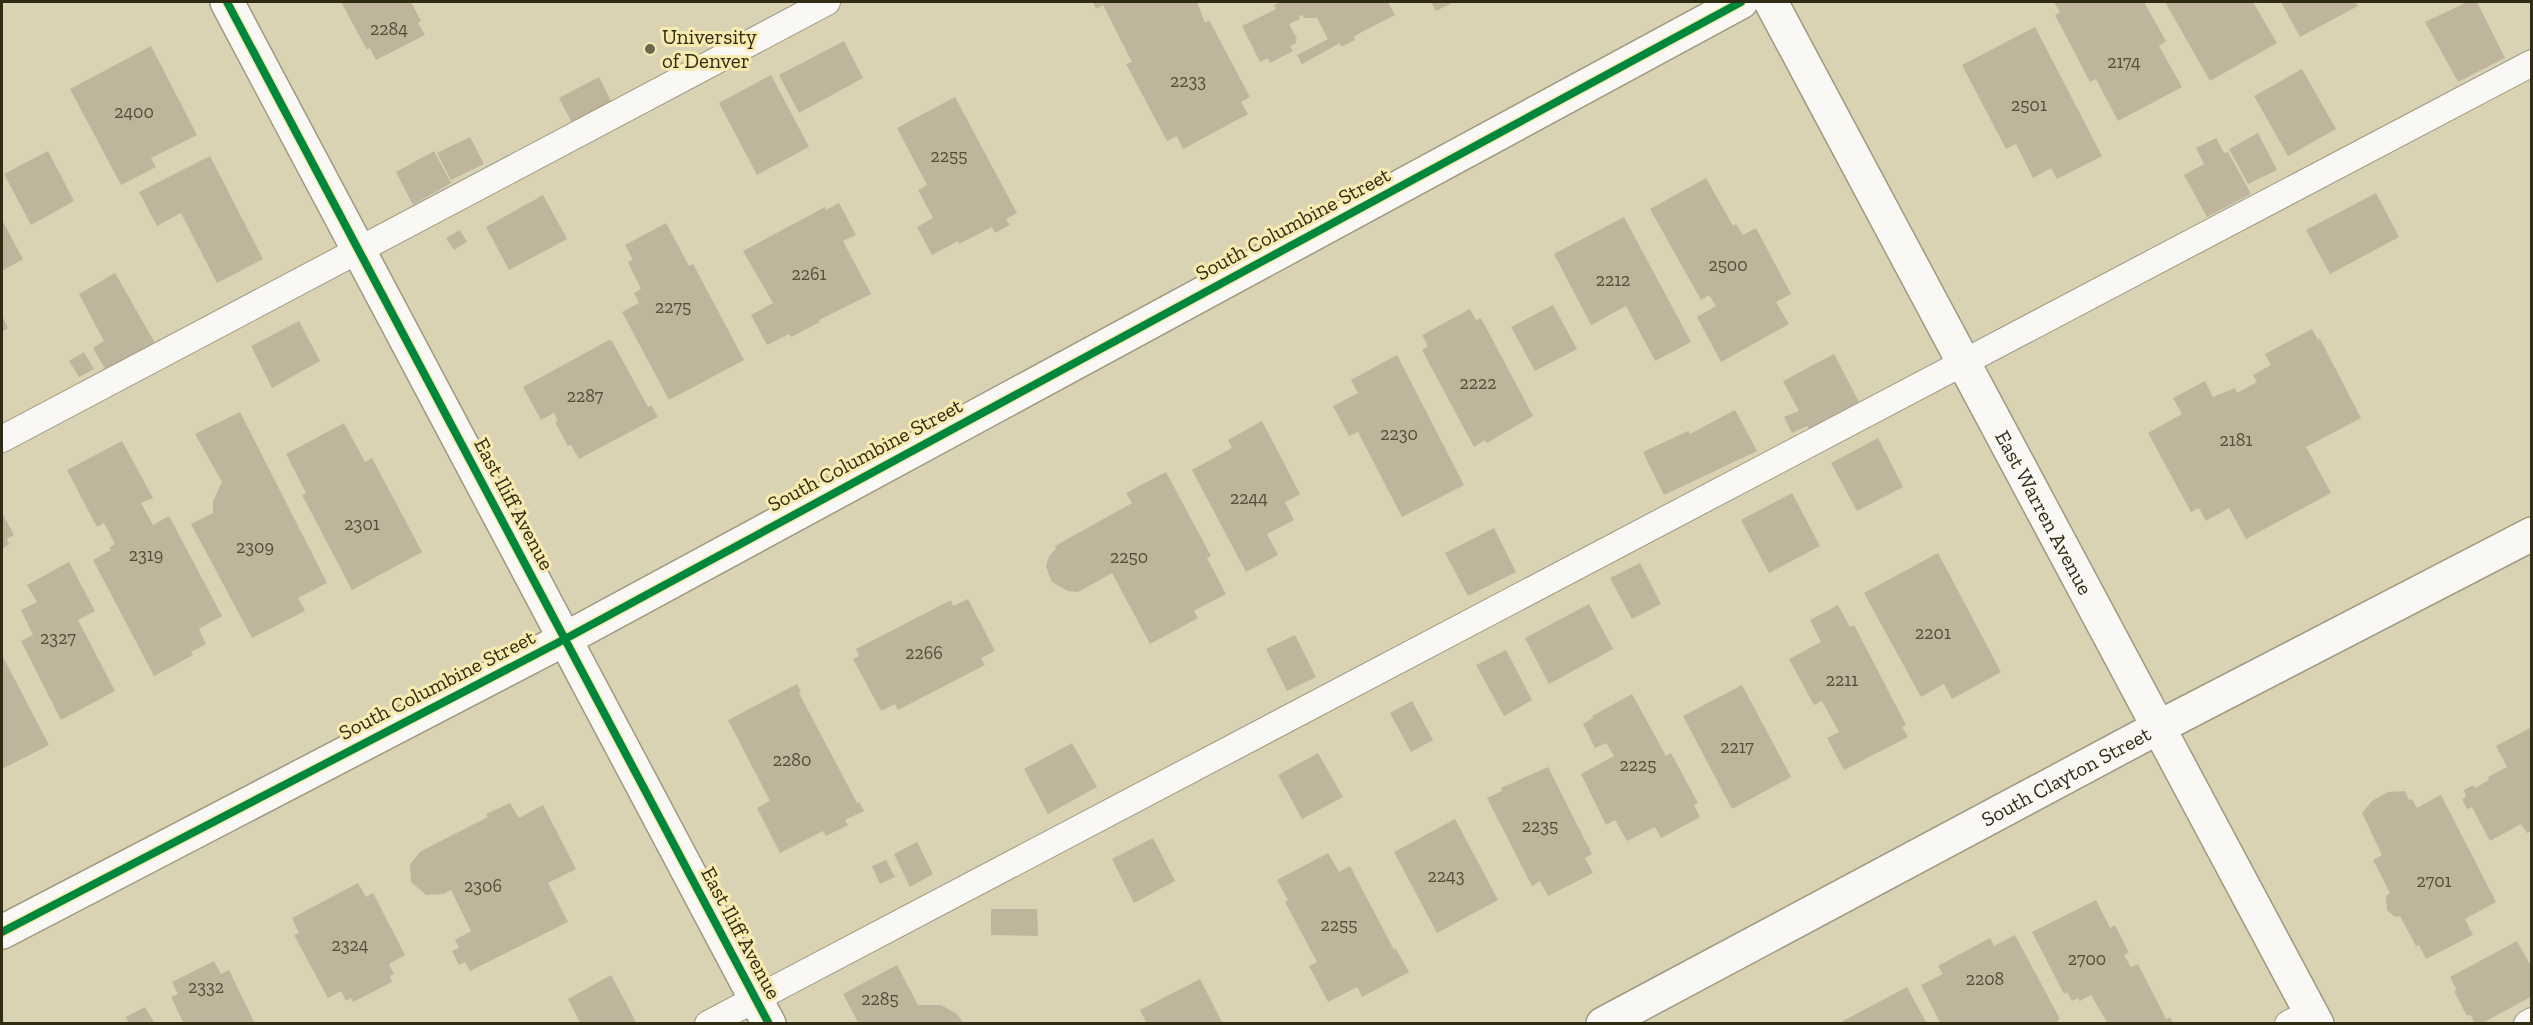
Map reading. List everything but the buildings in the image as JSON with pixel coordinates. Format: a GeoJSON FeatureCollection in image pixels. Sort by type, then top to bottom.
{"type":"FeatureCollection","features":[{"type":"Feature","properties":{"kind":"street","name":"East Iliff Avenue"},"geometry":{"type":"LineString","coordinates":[[227,2],[762,1011]]}},
{"type":"Feature","properties":{"kind":"street","name":"South Columbine Street"},"geometry":{"type":"LineString","coordinates":[[2,932],[565,639],[1741,2]]}},
{"type":"Feature","properties":{"kind":"street","name":"East Warren Avenue"},"geometry":{"type":"LineString","coordinates":[[1771,2],[2159,728],[2305,1019]]}},
{"type":"Feature","properties":{"kind":"street","name":"South Clayton Street"},"geometry":{"type":"LineString","coordinates":[[1603,1023],[2159,728],[2532,534]]}},
{"type":"Feature","properties":{"kind":"lane"},"geometry":{"type":"LineString","coordinates":[[2,439],[827,2]]}},
{"type":"Feature","properties":{"kind":"lane"},"geometry":{"type":"LineString","coordinates":[[708,1023],[762,1011],[1964,362],[2532,63]]}},
{"type":"Feature","properties":{"kind":"lane"},"geometry":{"type":"LineString","coordinates":[[2527,1023],[2532,1021]]}},
{"type":"Feature","properties":{"kind":"cycle path"},"geometry":{"type":"LineString","coordinates":[[227,2],[769,1024]]}},
{"type":"Feature","properties":{"kind":"cycle path"},"geometry":{"type":"LineString","coordinates":[[2,932],[565,639],[1741,2]]}},
{"type":"Feature","properties":{"kind":"place","name":"University of Denver"},"geometry":{"type":"Point","coordinates":[650,49]}}]}
